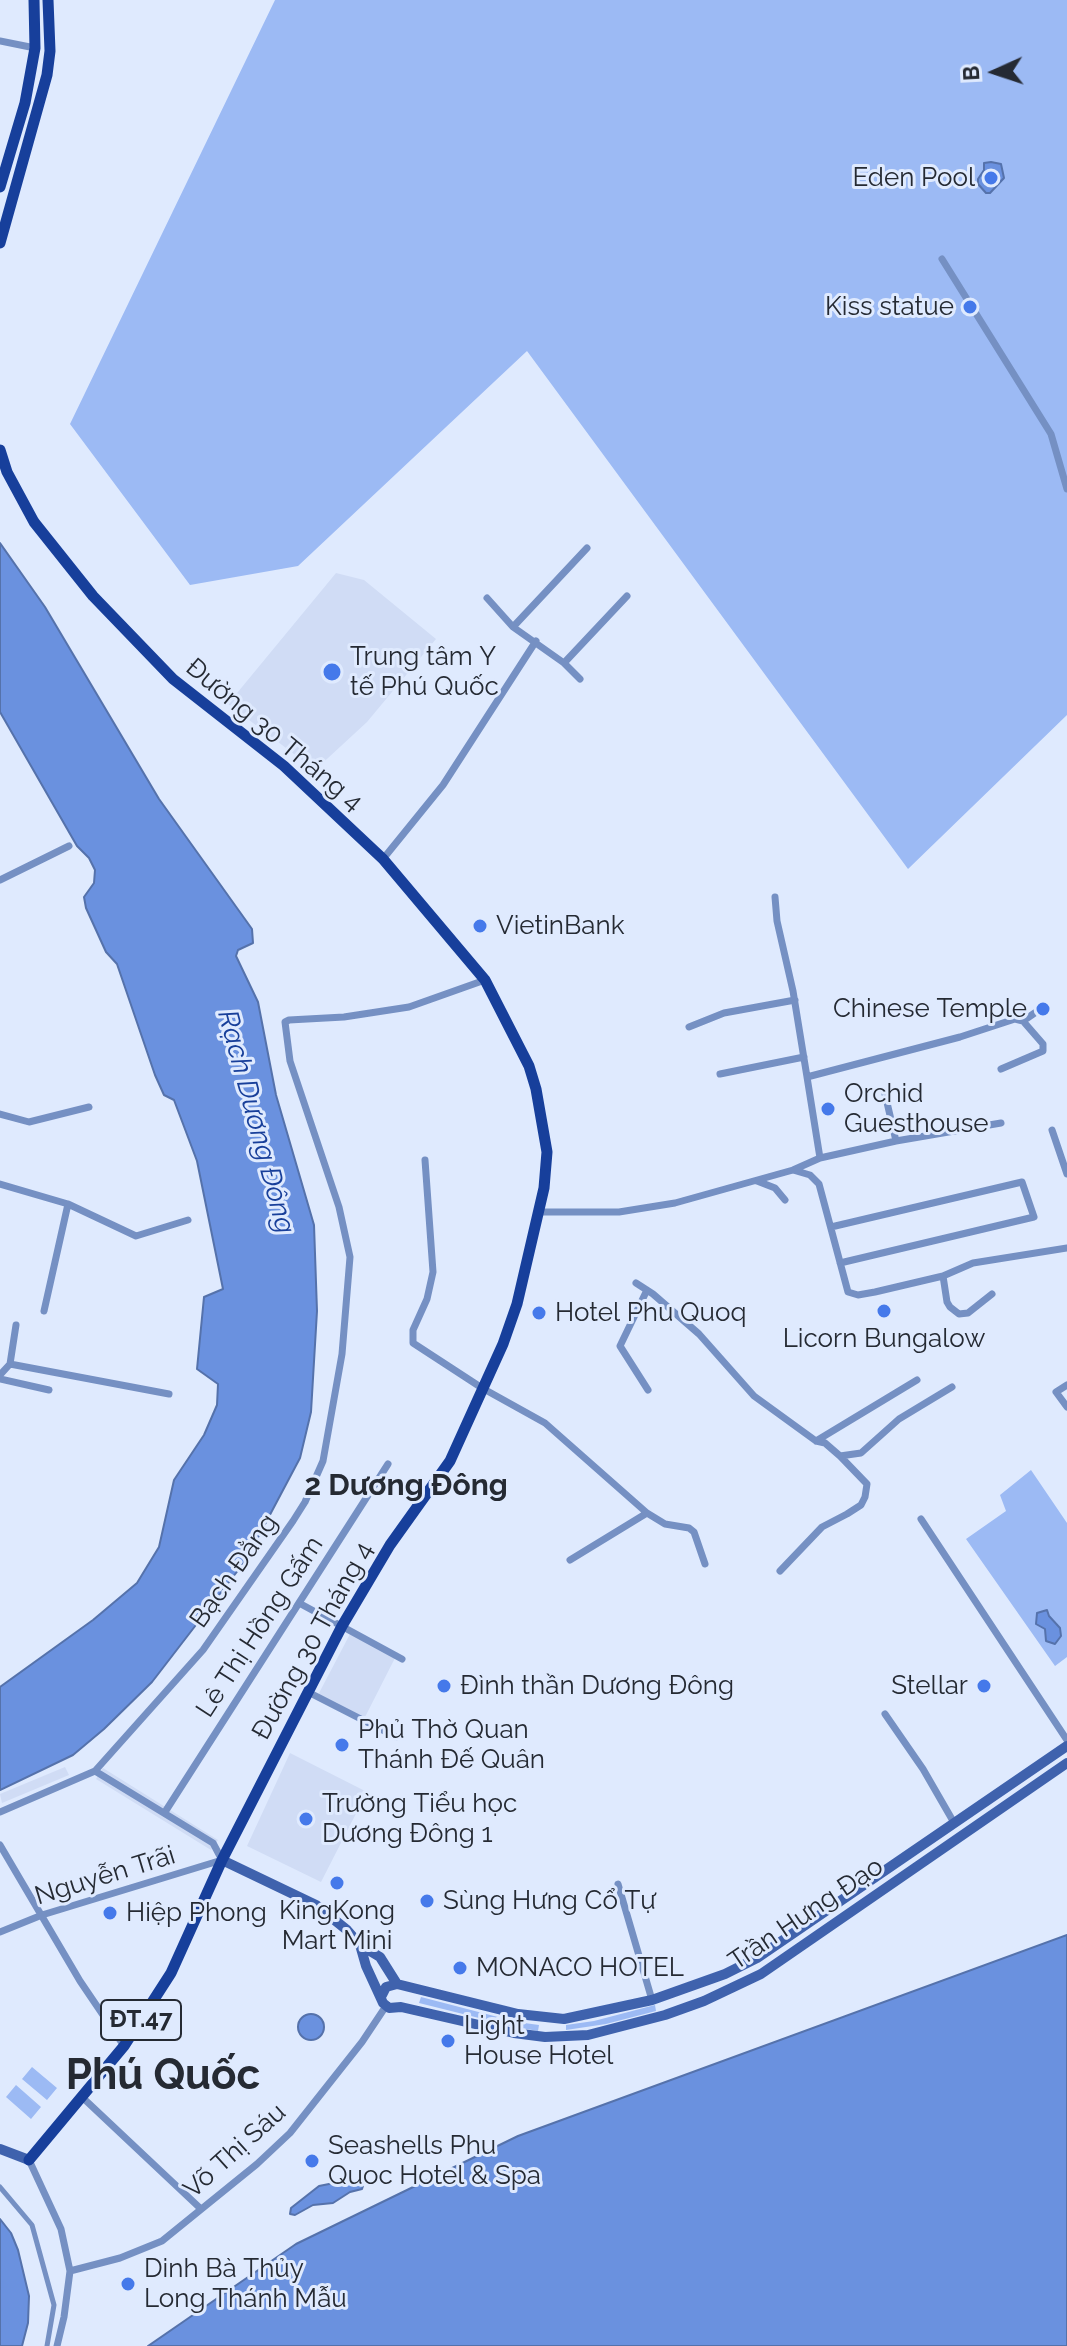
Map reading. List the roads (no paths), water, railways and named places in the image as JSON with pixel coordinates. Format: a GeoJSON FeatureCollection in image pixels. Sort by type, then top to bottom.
{"type":"FeatureCollection","features":[{"type":"Feature","properties":{"kind":"main road"},"geometry":{"type":"LineString","coordinates":[[0,187],[25,103],[35,48],[34,0]]}},
{"type":"Feature","properties":{"kind":"main road"},"geometry":{"type":"LineString","coordinates":[[0,243],[47,75],[50,51],[48,0]]}},
{"type":"Feature","properties":{"kind":"main road"},"geometry":{"type":"LineString","coordinates":[[35,48],[50,51]]}},
{"type":"Feature","properties":{"kind":"main road"},"geometry":{"type":"LineString","coordinates":[[8,162],[22,166]]}},
{"type":"Feature","properties":{"kind":"main road","name":"Đường 30 Tháng 4"},"geometry":{"type":"LineString","coordinates":[[0,450],[7,472],[42,534],[150,657],[221,719],[284,766],[383,859],[485,980],[529,1066],[547,1152],[539,1212],[517,1304],[503,1344],[450,1461],[379,1563],[342,1626],[222,1860],[171,1973],[124,2046],[29,2160]]}},
{"type":"Feature","properties":{"kind":"main road","name":"Trần Hưng Đạo"},"geometry":{"type":"LineString","coordinates":[[399,1985],[546,2018],[586,2016],[656,1999],[725,1974],[757,1958],[1067,1743]]}},
{"type":"Feature","properties":{"kind":"main road"},"geometry":{"type":"LineString","coordinates":[[1057,1752],[1066,1769]]}},
{"type":"Feature","properties":{"kind":"main road","name":"Trần Hưng Đạo"},"geometry":{"type":"LineString","coordinates":[[401,2007],[514,2033],[545,2037],[588,2035],[665,2015],[735,1988],[761,1974],[962,1836],[1066,1769]]}},
{"type":"Feature","properties":{"kind":"main road"},"geometry":{"type":"LineString","coordinates":[[953,1821],[962,1836]]}},
{"type":"Feature","properties":{"kind":"main road"},"geometry":{"type":"LineString","coordinates":[[222,1860],[316,1905],[360,1945],[380,1957],[406,1996],[401,2007],[393,2009],[384,2000],[366,1966],[360,1945]]}},
{"type":"Feature","properties":{"kind":"main road"},"geometry":{"type":"LineString","coordinates":[[384,2000],[386,1987],[399,1985]]}},
{"type":"Feature","properties":{"kind":"main road"},"geometry":{"type":"LineString","coordinates":[[656,1999],[665,2015]]}},
{"type":"Feature","properties":{"kind":"main road"},"geometry":{"type":"LineString","coordinates":[[545,2037],[546,2018]]}},
{"type":"Feature","properties":{"kind":"main road"},"geometry":{"type":"LineString","coordinates":[[0,2149],[29,2160]]}},
{"type":"Feature","properties":{"kind":"street"},"geometry":{"type":"LineString","coordinates":[[0,41],[35,48]]}},
{"type":"Feature","properties":{"kind":"street"},"geometry":{"type":"LineString","coordinates":[[942,259],[1051,434],[1067,489]]}},
{"type":"Feature","properties":{"kind":"street"},"geometry":{"type":"LineString","coordinates":[[513,627],[587,548]]}},
{"type":"Feature","properties":{"kind":"street"},"geometry":{"type":"LineString","coordinates":[[564,663],[627,596]]}},
{"type":"Feature","properties":{"kind":"street"},"geometry":{"type":"LineString","coordinates":[[487,598],[513,627],[536,641],[580,679]]}},
{"type":"Feature","properties":{"kind":"street"},"geometry":{"type":"LineString","coordinates":[[383,859],[443,785],[536,641]]}},
{"type":"Feature","properties":{"kind":"street"},"geometry":{"type":"LineString","coordinates":[[0,880],[69,846]]}},
{"type":"Feature","properties":{"kind":"street"},"geometry":{"type":"LineString","coordinates":[[775,897],[820,1158]]}},
{"type":"Feature","properties":{"kind":"street","name":"Bạch Đằng"},"geometry":{"type":"LineString","coordinates":[[0,1812],[95,1771],[203,1650],[305,1502],[328,1441],[342,1354],[350,1257],[339,1207],[290,1061],[285,1022],[409,1007],[485,980]]}},
{"type":"Feature","properties":{"kind":"street"},"geometry":{"type":"LineString","coordinates":[[689,1027],[724,1013],[795,1000]]}},
{"type":"Feature","properties":{"kind":"street"},"geometry":{"type":"LineString","coordinates":[[1023,1021],[1039,1010]]}},
{"type":"Feature","properties":{"kind":"street"},"geometry":{"type":"LineString","coordinates":[[807,1077],[960,1037],[1015,1019],[1023,1021],[1043,1044],[1043,1051],[1001,1069]]}},
{"type":"Feature","properties":{"kind":"street"},"geometry":{"type":"LineString","coordinates":[[720,1074],[804,1057]]}},
{"type":"Feature","properties":{"kind":"street"},"geometry":{"type":"LineString","coordinates":[[885,1094],[896,1141]]}},
{"type":"Feature","properties":{"kind":"street"},"geometry":{"type":"LineString","coordinates":[[0,1114],[29,1122],[89,1107]]}},
{"type":"Feature","properties":{"kind":"street"},"geometry":{"type":"LineString","coordinates":[[539,1212],[619,1212],[675,1203],[793,1170],[820,1158],[1001,1123]]}},
{"type":"Feature","properties":{"kind":"street"},"geometry":{"type":"LineString","coordinates":[[1052,1130],[1067,1174]]}},
{"type":"Feature","properties":{"kind":"street"},"geometry":{"type":"LineString","coordinates":[[425,1160],[433,1272],[427,1299],[413,1330],[413,1343],[482,1388],[545,1423],[647,1513],[665,1524],[689,1528],[694,1532],[705,1564]]}},
{"type":"Feature","properties":{"kind":"street"},"geometry":{"type":"LineString","coordinates":[[793,1170],[810,1175],[819,1184],[848,1292],[858,1295],[943,1276],[973,1263],[1067,1248]]}},
{"type":"Feature","properties":{"kind":"street"},"geometry":{"type":"LineString","coordinates":[[757,1181],[775,1188],[785,1200]]}},
{"type":"Feature","properties":{"kind":"street"},"geometry":{"type":"LineString","coordinates":[[831,1227],[1022,1182],[1034,1217],[840,1263]]}},
{"type":"Feature","properties":{"kind":"street"},"geometry":{"type":"LineString","coordinates":[[0,1184],[68,1204],[136,1236],[188,1220]]}},
{"type":"Feature","properties":{"kind":"street"},"geometry":{"type":"LineString","coordinates":[[44,1311],[68,1204]]}},
{"type":"Feature","properties":{"kind":"street"},"geometry":{"type":"LineString","coordinates":[[943,1276],[947,1302],[959,1314],[968,1313],[992,1294]]}},
{"type":"Feature","properties":{"kind":"street"},"geometry":{"type":"LineString","coordinates":[[636,1283],[699,1334],[754,1396],[816,1441],[825,1443],[867,1484],[861,1505],[822,1527],[780,1571]]}},
{"type":"Feature","properties":{"kind":"street"},"geometry":{"type":"LineString","coordinates":[[647,1290],[620,1346],[648,1390]]}},
{"type":"Feature","properties":{"kind":"street"},"geometry":{"type":"LineString","coordinates":[[16,1325],[10,1364],[0,1377],[49,1390]]}},
{"type":"Feature","properties":{"kind":"street"},"geometry":{"type":"LineString","coordinates":[[10,1364],[169,1394]]}},
{"type":"Feature","properties":{"kind":"street"},"geometry":{"type":"LineString","coordinates":[[816,1441],[917,1380]]}},
{"type":"Feature","properties":{"kind":"street"},"geometry":{"type":"LineString","coordinates":[[1067,1385],[1056,1392],[1067,1407]]}},
{"type":"Feature","properties":{"kind":"street"},"geometry":{"type":"LineString","coordinates":[[840,1456],[861,1453],[899,1419],[952,1387]]}},
{"type":"Feature","properties":{"kind":"street","name":"Lê Thị Hồng Gấm"},"geometry":{"type":"LineString","coordinates":[[165,1812],[388,1464]]}},
{"type":"Feature","properties":{"kind":"street"},"geometry":{"type":"LineString","coordinates":[[570,1560],[647,1513]]}},
{"type":"Feature","properties":{"kind":"street"},"geometry":{"type":"LineString","coordinates":[[921,1519],[1067,1743]]}},
{"type":"Feature","properties":{"kind":"street"},"geometry":{"type":"LineString","coordinates":[[299,1603],[402,1659]]}},
{"type":"Feature","properties":{"kind":"street"},"geometry":{"type":"LineString","coordinates":[[308,1692],[396,1737]]}},
{"type":"Feature","properties":{"kind":"street"},"geometry":{"type":"LineString","coordinates":[[885,1714],[923,1769],[953,1821]]}},
{"type":"Feature","properties":{"kind":"street"},"geometry":{"type":"LineString","coordinates":[[95,1771],[213,1843],[222,1860]]}},
{"type":"Feature","properties":{"kind":"street"},"geometry":{"type":"LineString","coordinates":[[0,1845],[80,1981],[124,2046]]}},
{"type":"Feature","properties":{"kind":"street","name":"Nguyễn Trãi"},"geometry":{"type":"LineString","coordinates":[[0,1932],[42,1915],[222,1860]]}},
{"type":"Feature","properties":{"kind":"street"},"geometry":{"type":"LineString","coordinates":[[618,1884],[656,1999]]}},
{"type":"Feature","properties":{"kind":"street","name":"Võ Thị Sáu"},"geometry":{"type":"LineString","coordinates":[[70,2271],[120,2258],[162,2241],[257,2164],[290,2133],[362,2042],[384,2000]]}},
{"type":"Feature","properties":{"kind":"street"},"geometry":{"type":"LineString","coordinates":[[82,2097],[201,2209]]}},
{"type":"Feature","properties":{"kind":"street"},"geometry":{"type":"LineString","coordinates":[[29,2160],[61,2229],[70,2271],[57,2346]]}},
{"type":"Feature","properties":{"kind":"street"},"geometry":{"type":"LineString","coordinates":[[0,2187],[32,2225],[54,2305],[47,2346]]}},
{"type":"Feature","properties":{"kind":"water","name":"Eden Pool"},"geometry":{"type":"Polygon","coordinates":[[[984,163],[1001,164],[1004,178],[990,193],[986,193],[978,184],[978,179],[984,170],[984,163]]]}},
{"type":"Feature","properties":{"kind":"water","name":"Rạch Dương Đông"},"geometry":{"type":"Polygon","coordinates":[[[0,543],[45,607],[159,799],[252,929],[253,943],[238,950],[236,956],[258,1002],[276,1095],[314,1225],[317,1311],[311,1412],[300,1458],[246,1560],[152,1682],[104,1729],[73,1755],[0,1790],[0,1687],[93,1620],[137,1583],[159,1547],[174,1480],[204,1435],[217,1405],[218,1384],[197,1369],[204,1297],[223,1289],[197,1161],[174,1100],[164,1095],[155,1075],[117,964],[106,952],[86,908],[84,897],[94,883],[95,870],[77,846],[0,712],[0,543]]]}},
{"type":"Feature","properties":{"kind":"water"},"geometry":{"type":"Polygon","coordinates":[[[1047,1610],[1060,1628],[1061,1636],[1055,1644],[1046,1641],[1045,1629],[1036,1624],[1037,1613],[1047,1610]]]}},
{"type":"Feature","properties":{"kind":"water"},"geometry":{"type":"Polygon","coordinates":[[[1067,1935],[1067,2346],[148,2346],[296,2244],[518,2136],[1067,1935]]]}},
{"type":"Feature","properties":{"kind":"water"},"geometry":{"type":"Polygon","coordinates":[[[311,2014],[321,2017],[324,2027],[321,2037],[311,2040],[301,2037],[298,2027],[301,2017],[311,2014]]]}},
{"type":"Feature","properties":{"kind":"water"},"geometry":{"type":"Polygon","coordinates":[[[349,2180],[363,2186],[362,2189],[350,2192],[333,2203],[313,2205],[295,2215],[290,2214],[291,2208],[319,2186],[349,2180]]]}},
{"type":"Feature","properties":{"kind":"water"},"geometry":{"type":"Polygon","coordinates":[[[0,2219],[11,2233],[18,2250],[29,2296],[28,2323],[22,2346],[0,2346],[0,2219]]]}},
{"type":"Feature","properties":{"kind":"place","name":"Eden Pool"},"geometry":{"type":"Point","coordinates":[991,178]}},
{"type":"Feature","properties":{"kind":"place","name":"Kiss statue"},"geometry":{"type":"Point","coordinates":[970,307]}},
{"type":"Feature","properties":{"kind":"place","name":"Trung tâm Y tế Phú Quốc"},"geometry":{"type":"Point","coordinates":[332,672]}},
{"type":"Feature","properties":{"kind":"place","name":"VietinBank"},"geometry":{"type":"Point","coordinates":[480,926]}},
{"type":"Feature","properties":{"kind":"place","name":"Chinese Temple"},"geometry":{"type":"Point","coordinates":[1043,1009]}},
{"type":"Feature","properties":{"kind":"place","name":"Orchid Guesthouse"},"geometry":{"type":"Point","coordinates":[828,1109]}},
{"type":"Feature","properties":{"kind":"place","name":"Licorn Bungalow"},"geometry":{"type":"Point","coordinates":[884,1311]}},
{"type":"Feature","properties":{"kind":"place","name":"Hotel Phu Quoq"},"geometry":{"type":"Point","coordinates":[539,1313]}},
{"type":"Feature","properties":{"kind":"place","name":"Đình thần Dương Đông"},"geometry":{"type":"Point","coordinates":[444,1686]}},
{"type":"Feature","properties":{"kind":"place","name":"Stellar"},"geometry":{"type":"Point","coordinates":[984,1686]}},
{"type":"Feature","properties":{"kind":"place","name":"Phủ Thờ Quan Thánh Đế Quân"},"geometry":{"type":"Point","coordinates":[342,1745]}},
{"type":"Feature","properties":{"kind":"place","name":"Trường Tiểu học Dương Đông 1"},"geometry":{"type":"Point","coordinates":[306,1819]}},
{"type":"Feature","properties":{"kind":"place","name":"KingKong Mart Mini"},"geometry":{"type":"Point","coordinates":[337,1883]}},
{"type":"Feature","properties":{"kind":"place","name":"Sùng Hưng Cổ Tự"},"geometry":{"type":"Point","coordinates":[427,1901]}},
{"type":"Feature","properties":{"kind":"place","name":"Hiệp Phong"},"geometry":{"type":"Point","coordinates":[110,1913]}},
{"type":"Feature","properties":{"kind":"place","name":"MONACO HOTEL"},"geometry":{"type":"Point","coordinates":[460,1968]}},
{"type":"Feature","properties":{"kind":"place","name":"Light House Hotel"},"geometry":{"type":"Point","coordinates":[448,2041]}},
{"type":"Feature","properties":{"kind":"place","name":"Seashells Phu Quoc Hotel & Spa"},"geometry":{"type":"Point","coordinates":[312,2161]}},
{"type":"Feature","properties":{"kind":"place","name":"Dinh Bà Thủy Long Thánh Mẫu"},"geometry":{"type":"Point","coordinates":[128,2284]}},
{"type":"Feature","properties":{"kind":"district","name":"2 Dương Đông"},"geometry":{"type":"Point","coordinates":[406,1486]}},
{"type":"Feature","properties":{"kind":"district","name":"Phú Quốc"},"geometry":{"type":"Point","coordinates":[163,2076]}}]}
